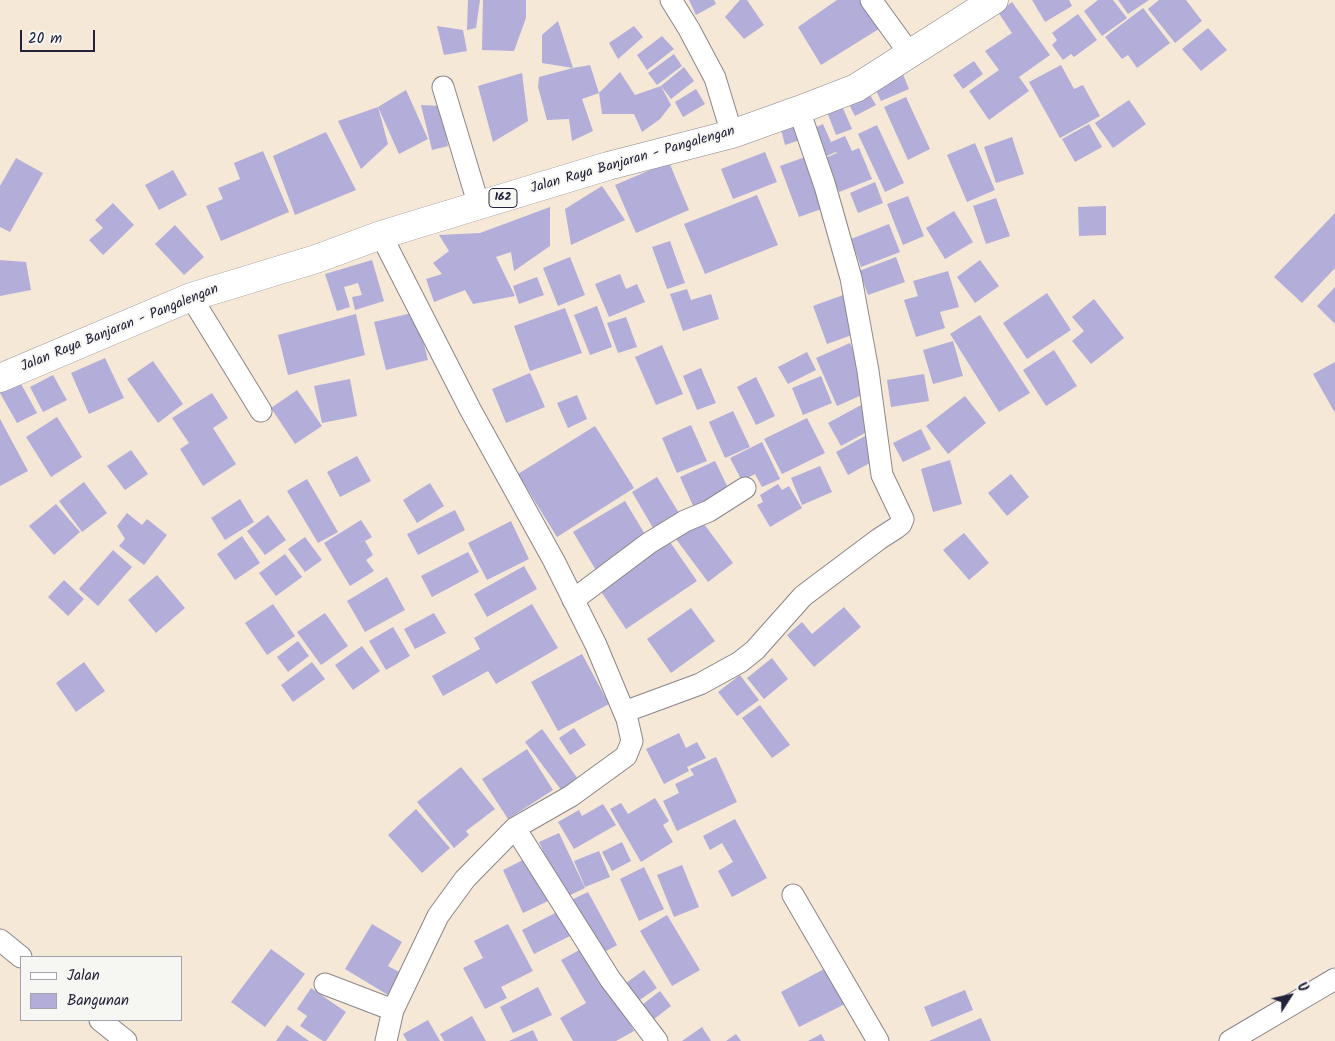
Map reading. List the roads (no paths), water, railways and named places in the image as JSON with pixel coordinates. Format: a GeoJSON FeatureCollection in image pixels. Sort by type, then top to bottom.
{"type":"FeatureCollection","features":[{"type":"Feature","properties":{"kind":"main road","name":"Jalan Raya Banjaran - Pangalengan"},"geometry":{"type":"LineString","coordinates":[[0,378],[191,297],[316,259],[381,235],[608,166],[732,134],[799,110],[856,88],[994,0]]}},
{"type":"Feature","properties":{"kind":"street"},"geometry":{"type":"LineString","coordinates":[[671,0],[715,78],[732,134]]}},
{"type":"Feature","properties":{"kind":"street"},"geometry":{"type":"LineString","coordinates":[[871,0],[910,54]]}},
{"type":"Feature","properties":{"kind":"street"},"geometry":{"type":"LineString","coordinates":[[443,87],[479,206]]}},
{"type":"Feature","properties":{"kind":"street"},"geometry":{"type":"LineString","coordinates":[[624,712],[700,684],[740,662],[755,650],[803,596],[896,528],[901,524],[903,518],[882,475],[868,371],[851,278],[825,186],[799,110]]}},
{"type":"Feature","properties":{"kind":"street"},"geometry":{"type":"LineString","coordinates":[[381,235],[470,409],[554,561],[596,645],[624,712],[632,741],[626,756],[571,796],[515,828],[465,879],[438,916],[393,1010],[386,1041]]}},
{"type":"Feature","properties":{"kind":"street"},"geometry":{"type":"LineString","coordinates":[[191,297],[260,411]]}},
{"type":"Feature","properties":{"kind":"street"},"geometry":{"type":"LineString","coordinates":[[573,600],[649,543],[680,524],[709,511],[745,488]]}},
{"type":"Feature","properties":{"kind":"street"},"geometry":{"type":"LineString","coordinates":[[515,828],[610,980],[651,1039]]}},
{"type":"Feature","properties":{"kind":"street"},"geometry":{"type":"LineString","coordinates":[[793,895],[878,1041]]}},
{"type":"Feature","properties":{"kind":"street"},"geometry":{"type":"LineString","coordinates":[[0,940],[20,956]]}},
{"type":"Feature","properties":{"kind":"street"},"geometry":{"type":"LineString","coordinates":[[1230,1041],[1335,979]]}},
{"type":"Feature","properties":{"kind":"street"},"geometry":{"type":"LineString","coordinates":[[325,984],[393,1010]]}},
{"type":"Feature","properties":{"kind":"street"},"geometry":{"type":"LineString","coordinates":[[101,1021],[126,1041]]}}]}
